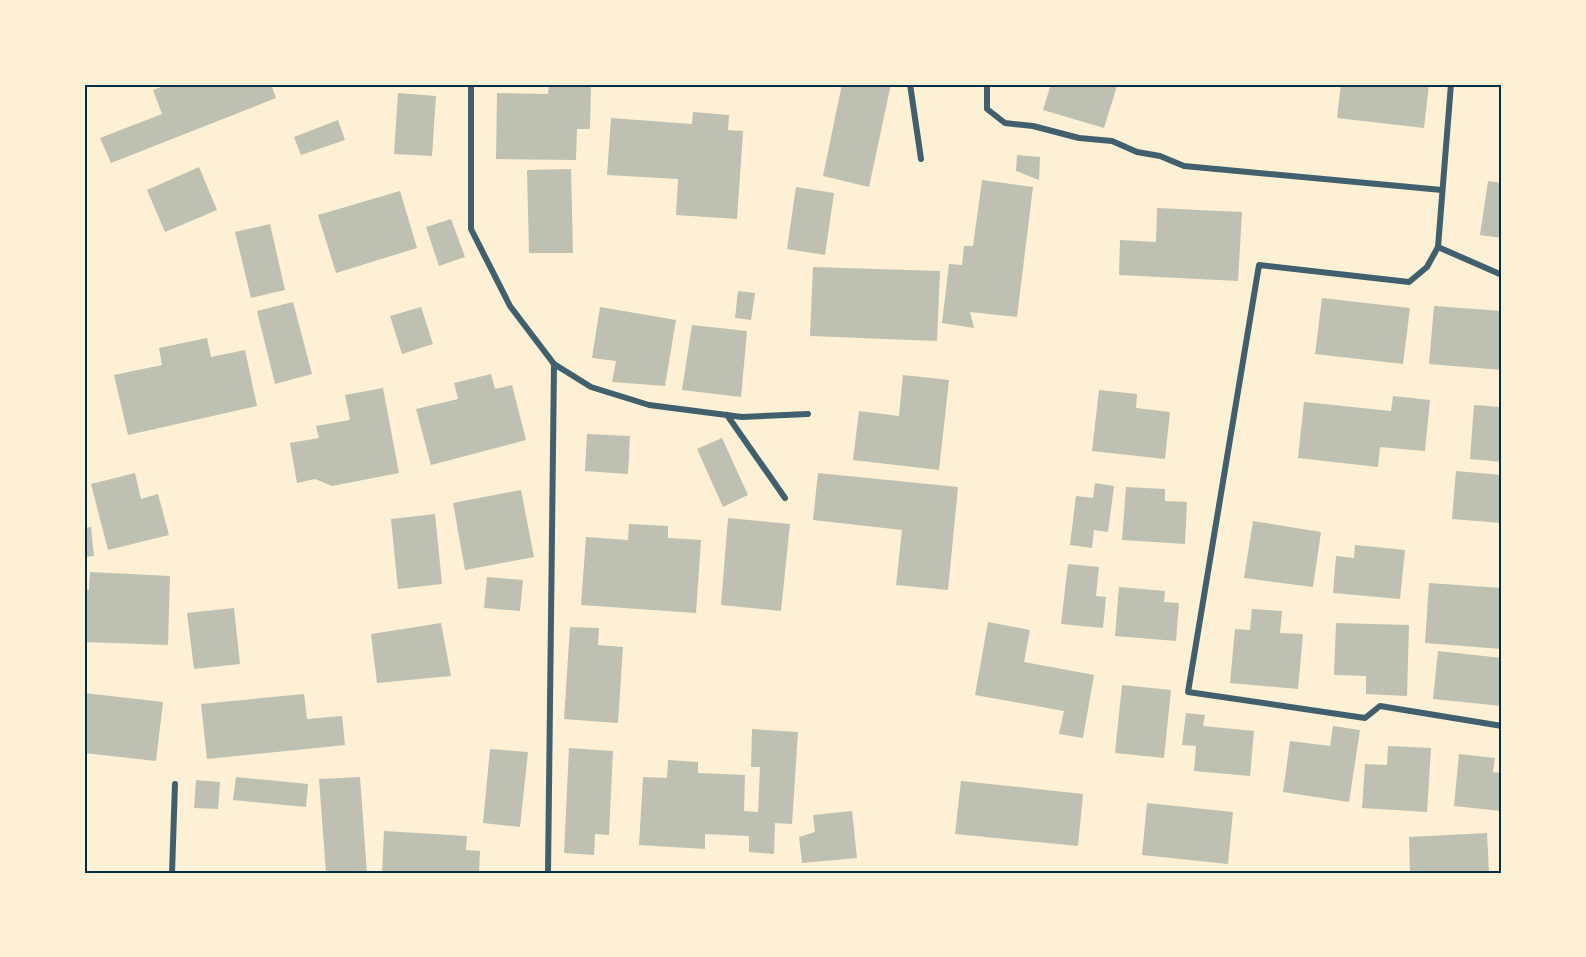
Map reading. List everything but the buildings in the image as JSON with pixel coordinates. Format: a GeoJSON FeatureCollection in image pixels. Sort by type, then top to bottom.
{"type":"FeatureCollection","features":[{"type":"Feature","properties":{"kind":"street"},"geometry":{"type":"LineString","coordinates":[[471,84],[471,229],[510,306],[554,364],[591,387],[649,405],[742,417],[807,414]]}},
{"type":"Feature","properties":{"kind":"street"},"geometry":{"type":"LineString","coordinates":[[910,84],[921,159]]}},
{"type":"Feature","properties":{"kind":"street"},"geometry":{"type":"LineString","coordinates":[[987,84],[987,109],[1005,123],[1033,126],[1080,138],[1112,141],[1137,152],[1160,156],[1184,166],[1442,189]]}},
{"type":"Feature","properties":{"kind":"street"},"geometry":{"type":"LineString","coordinates":[[1451,84],[1438,247],[1427,267],[1408,282],[1259,265],[1188,692],[1365,718],[1380,706],[1502,726]]}},
{"type":"Feature","properties":{"kind":"street"},"geometry":{"type":"LineString","coordinates":[[1438,247],[1502,275]]}},
{"type":"Feature","properties":{"kind":"street"},"geometry":{"type":"LineString","coordinates":[[548,873],[554,364]]}},
{"type":"Feature","properties":{"kind":"street"},"geometry":{"type":"LineString","coordinates":[[727,415],[785,498]]}},
{"type":"Feature","properties":{"kind":"street"},"geometry":{"type":"LineString","coordinates":[[172,873],[175,784]]}}]}
